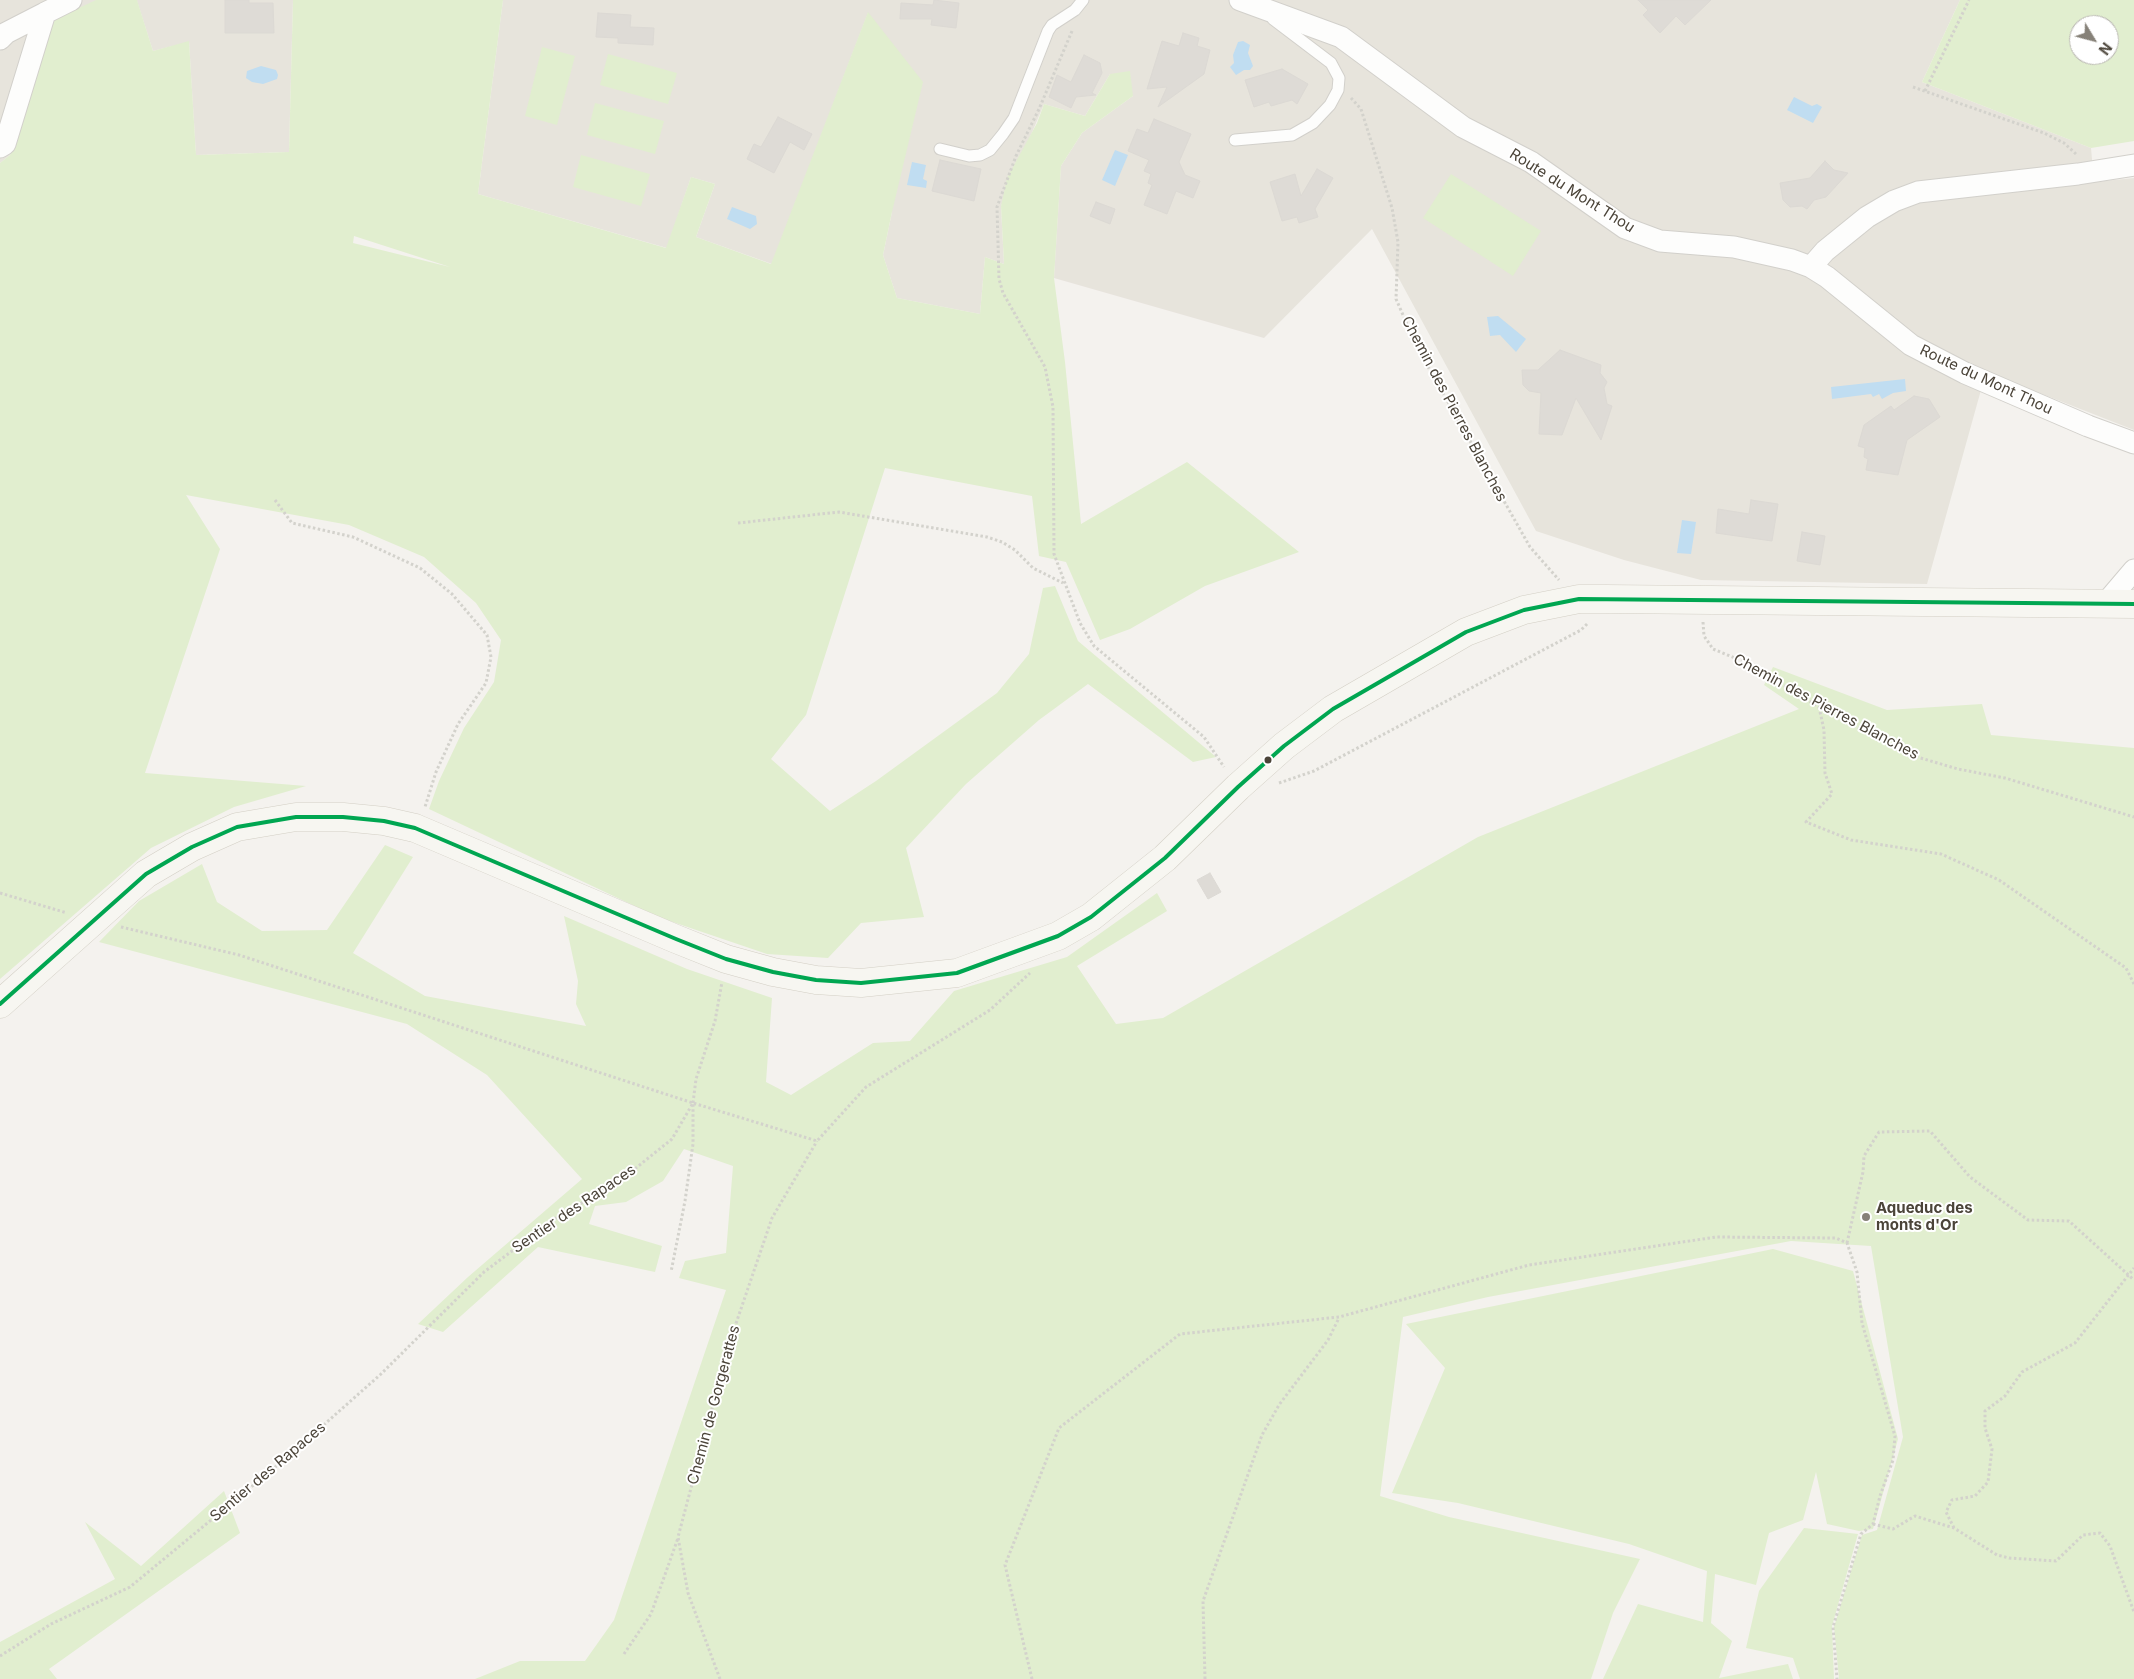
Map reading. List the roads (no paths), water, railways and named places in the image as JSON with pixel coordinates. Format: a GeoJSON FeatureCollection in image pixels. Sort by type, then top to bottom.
{"type":"FeatureCollection","features":[{"type":"Feature","properties":{"kind":"street"},"geometry":{"type":"LineString","coordinates":[[0,39],[6,33],[70,0]]}},
{"type":"Feature","properties":{"kind":"street","name":"Route du Mont Thou"},"geometry":{"type":"LineString","coordinates":[[1248,3],[1341,37],[1463,127],[1531,162],[1625,228],[1660,241],[1734,247],[1792,260],[1811,267],[1827,277],[1911,345],[1965,373],[2088,426],[2134,442]]}},
{"type":"Feature","properties":{"kind":"street"},"geometry":{"type":"LineString","coordinates":[[0,147],[4,144],[45,13]]}},
{"type":"Feature","properties":{"kind":"street"},"geometry":{"type":"LineString","coordinates":[[1811,267],[1825,251],[1867,217],[1894,201],[1918,192],[2078,174],[2134,164]]}},
{"type":"Feature","properties":{"kind":"street"},"geometry":{"type":"LineString","coordinates":[[2105,604],[2134,570]]}},
{"type":"Feature","properties":{"kind":"street"},"geometry":{"type":"LineString","coordinates":[[0,1004],[146,874],[192,847],[238,827],[296,817],[343,817],[384,821],[415,828],[676,939],[726,959],[772,972],[825,981],[862,983],[957,973],[1058,936],[1091,917],[1130,888],[1165,858],[1238,787],[1284,746],[1333,709],[1466,632],[1524,610],[1592,599],[2134,604]]}},
{"type":"Feature","properties":{"kind":"lane"},"geometry":{"type":"LineString","coordinates":[[940,150],[969,156],[980,155],[990,150],[1014,118],[1048,31],[1052,25],[1076,10],[1082,1]]}},
{"type":"Feature","properties":{"kind":"lane"},"geometry":{"type":"LineString","coordinates":[[1235,140],[1292,135],[1313,123],[1330,106],[1338,90],[1339,78],[1331,63],[1248,3]]}},
{"type":"Feature","properties":{"kind":"water"},"geometry":{"type":"Polygon","coordinates":[[[1243,41],[1250,45],[1248,53],[1253,66],[1250,70],[1244,70],[1236,75],[1230,67],[1234,63],[1233,55],[1238,42],[1243,41]]]}},
{"type":"Feature","properties":{"kind":"water"},"geometry":{"type":"Polygon","coordinates":[[[261,66],[276,70],[277,79],[263,84],[252,82],[246,78],[247,71],[261,66]]]}},
{"type":"Feature","properties":{"kind":"water"},"geometry":{"type":"Polygon","coordinates":[[[1794,97],[1812,106],[1817,104],[1822,107],[1813,123],[1787,110],[1794,97]]]}},
{"type":"Feature","properties":{"kind":"water"},"geometry":{"type":"Polygon","coordinates":[[[1115,150],[1128,155],[1115,186],[1102,180],[1115,150]]]}},
{"type":"Feature","properties":{"kind":"water"},"geometry":{"type":"Polygon","coordinates":[[[912,162],[926,165],[923,179],[927,181],[926,188],[907,185],[912,162]]]}},
{"type":"Feature","properties":{"kind":"water"},"geometry":{"type":"Polygon","coordinates":[[[732,207],[756,216],[757,224],[750,229],[727,219],[732,207]]]}},
{"type":"Feature","properties":{"kind":"water"},"geometry":{"type":"Polygon","coordinates":[[[1498,316],[1526,339],[1516,352],[1500,335],[1490,336],[1487,317],[1498,316]]]}},
{"type":"Feature","properties":{"kind":"water"},"geometry":{"type":"Polygon","coordinates":[[[1905,379],[1906,391],[1893,393],[1882,399],[1879,394],[1873,397],[1871,394],[1832,399],[1831,387],[1905,379]]]}},
{"type":"Feature","properties":{"kind":"water"},"geometry":{"type":"Polygon","coordinates":[[[1682,520],[1696,522],[1691,554],[1677,553],[1682,520]]]}},
{"type":"Feature","properties":{"kind":"place","name":"Aqueduc des monts d'Or"},"geometry":{"type":"Point","coordinates":[1866,1217]}}]}
